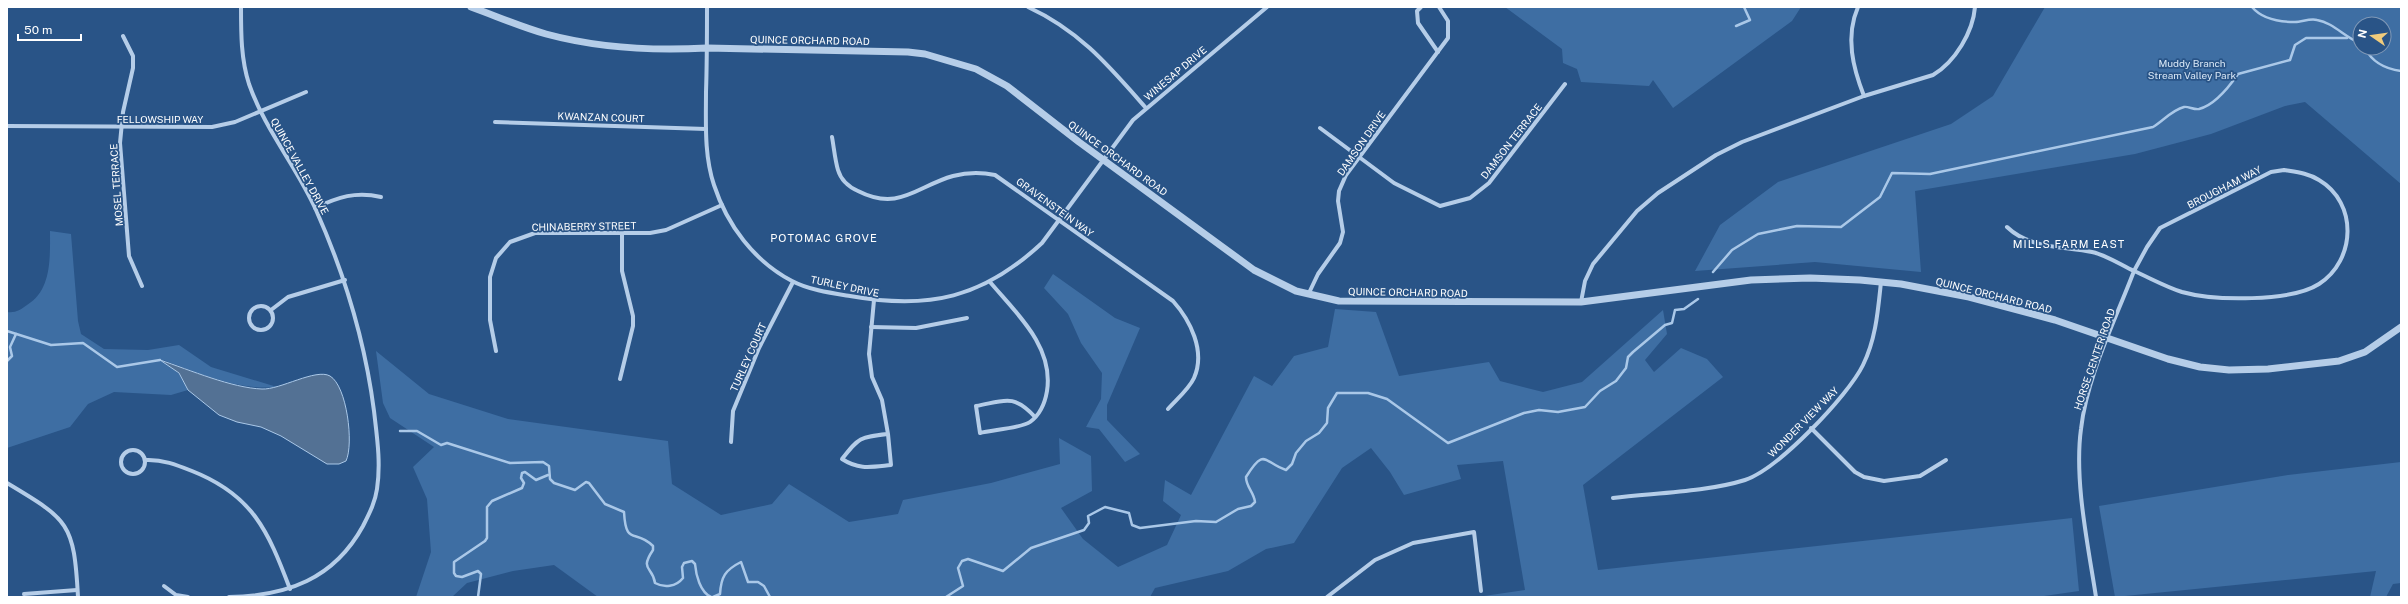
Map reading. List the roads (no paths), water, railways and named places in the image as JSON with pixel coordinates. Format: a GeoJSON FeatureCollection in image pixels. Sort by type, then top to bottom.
{"type":"FeatureCollection","features":[{"type":"Feature","properties":{"kind":"street","name":"QUINCE VALLEY DRIVE"},"geometry":{"type":"LineString","coordinates":[[230,597],[252,597],[290,589],[321,574],[349,548],[372,508],[377,490],[379,462],[369,374],[345,280],[315,208],[260,111],[250,87],[242,57],[241,7]]}},
{"type":"Feature","properties":{"kind":"street","name":"QUINCE ORCHARD ROAD"},"geometry":{"type":"LineString","coordinates":[[471,7],[546,34],[594,44],[677,50],[707,48],[893,51],[925,54],[955,62],[976,70],[1007,86],[1102,160],[1254,270],[1281,286],[1308,295],[1358,302],[1582,302],[1751,280],[1810,278],[1881,282],[1969,297],[2055,320],[2186,364],[2216,369],[2250,370],[2323,364],[2352,357],[2378,344],[2401,327]]}},
{"type":"Feature","properties":{"kind":"street","name":"TURLEY DRIVE"},"geometry":{"type":"LineString","coordinates":[[707,7],[706,129],[708,164],[722,205],[740,236],[751,250],[772,269],[793,282],[825,292],[900,303],[931,301],[962,293],[990,282],[1026,258],[1042,243],[1102,160]]}},
{"type":"Feature","properties":{"kind":"street"},"geometry":{"type":"LineString","coordinates":[[1028,7],[1068,29],[1094,49],[1146,108]]}},
{"type":"Feature","properties":{"kind":"street","name":"WINESAP DRIVE"},"geometry":{"type":"LineString","coordinates":[[1102,160],[1146,108],[1267,7]]}},
{"type":"Feature","properties":{"kind":"street"},"geometry":{"type":"LineString","coordinates":[[1421,7],[1417,11],[1418,23],[1438,52]]}},
{"type":"Feature","properties":{"kind":"street","name":"DAMSON DRIVE"},"geometry":{"type":"LineString","coordinates":[[1308,295],[1318,274],[1340,243],[1343,232],[1338,201],[1339,191],[1346,175],[1448,38],[1448,21],[1439,7]]}},
{"type":"Feature","properties":{"kind":"street"},"geometry":{"type":"LineString","coordinates":[[1858,7],[1850,38],[1854,69],[1864,96]]}},
{"type":"Feature","properties":{"kind":"street"},"geometry":{"type":"LineString","coordinates":[[1582,302],[1585,281],[1593,264],[1637,211],[1658,193],[1716,155],[1742,142],[1864,96],[1942,70],[1966,36],[1974,19],[1975,7]]}},
{"type":"Feature","properties":{"kind":"street","name":"MOSEL TERRACE"},"geometry":{"type":"LineString","coordinates":[[123,36],[133,56],[133,68],[123,112],[120,143],[129,256],[142,286]]}},
{"type":"Feature","properties":{"kind":"street","name":"DAMSON TERRACE"},"geometry":{"type":"LineString","coordinates":[[1320,128],[1394,183],[1440,206],[1470,198],[1489,183],[1566,84]]}},
{"type":"Feature","properties":{"kind":"street","name":"FELLOWSHIP WAY"},"geometry":{"type":"LineString","coordinates":[[7,126],[122,128],[212,127],[235,122],[306,92]]}},
{"type":"Feature","properties":{"kind":"street","name":"KWANZAN COURT"},"geometry":{"type":"LineString","coordinates":[[495,122],[706,129]]}},
{"type":"Feature","properties":{"kind":"street","name":"GRAVENSTEIN WAY"},"geometry":{"type":"LineString","coordinates":[[832,137],[838,171],[843,180],[850,187],[869,197],[882,200],[906,197],[952,176],[973,172],[985,173],[1005,181],[1173,301],[1182,311],[1193,329],[1197,345],[1197,366],[1194,379],[1168,409]]}},
{"type":"Feature","properties":{"kind":"street","name":"BROUGHAM WAY"},"geometry":{"type":"LineString","coordinates":[[2007,227],[2015,234],[2029,242],[2094,253],[2134,272],[2181,292],[2220,299],[2292,294],[2318,285],[2329,276],[2344,255],[2349,231],[2347,218],[2343,206],[2330,188],[2320,180],[2303,173],[2284,170],[2271,172],[2160,228],[2147,247],[2134,272]]}},
{"type":"Feature","properties":{"kind":"street"},"geometry":{"type":"LineString","coordinates":[[315,208],[341,196],[365,193],[381,197]]}},
{"type":"Feature","properties":{"kind":"street","name":"CHINABERRY STREET"},"geometry":{"type":"LineString","coordinates":[[496,351],[490,320],[490,277],[496,258],[510,242],[536,233],[650,233],[666,230],[722,205]]}},
{"type":"Feature","properties":{"kind":"street"},"geometry":{"type":"LineString","coordinates":[[620,379],[633,321],[622,272],[622,234]]}},
{"type":"Feature","properties":{"kind":"street","name":"HORSE CENTER ROAD"},"geometry":{"type":"LineString","coordinates":[[2096,597],[2080,484],[2079,450],[2086,402],[2108,338],[2134,272]]}},
{"type":"Feature","properties":{"kind":"street"},"geometry":{"type":"LineString","coordinates":[[271,310],[288,297],[345,280]]}},
{"type":"Feature","properties":{"kind":"street","name":"TURLEY COURT"},"geometry":{"type":"LineString","coordinates":[[731,442],[733,411],[760,348],[793,282]]}},
{"type":"Feature","properties":{"kind":"street"},"geometry":{"type":"LineString","coordinates":[[990,282],[1035,336],[1047,366],[1048,384],[1045,404],[1035,416],[1029,423],[980,433],[976,406],[1011,400],[1025,406],[1035,416]]}},
{"type":"Feature","properties":{"kind":"street","name":"WONDER VIEW WAY"},"geometry":{"type":"LineString","coordinates":[[1613,498],[1726,485],[1746,480],[1777,461],[1844,394],[1864,365],[1876,328],[1881,282]]}},
{"type":"Feature","properties":{"kind":"street"},"geometry":{"type":"LineString","coordinates":[[874,300],[869,354],[872,377],[882,400],[888,434],[890,465],[864,468],[853,466],[842,459],[856,440],[865,436],[888,434]]}},
{"type":"Feature","properties":{"kind":"street"},"geometry":{"type":"LineString","coordinates":[[260,305],[271,310],[272,322],[267,328],[259,330],[252,326],[249,318],[253,308],[260,305]]}},
{"type":"Feature","properties":{"kind":"street"},"geometry":{"type":"LineString","coordinates":[[871,327],[916,328],[967,318]]}},
{"type":"Feature","properties":{"kind":"street"},"geometry":{"type":"LineString","coordinates":[[1811,428],[1855,472],[1864,477],[1884,481],[1920,476],[1946,460]]}},
{"type":"Feature","properties":{"kind":"street"},"geometry":{"type":"LineString","coordinates":[[145,460],[142,471],[135,475],[124,470],[121,463],[123,455],[130,450],[138,451],[145,460],[170,462],[210,478],[234,494],[252,511],[266,531],[290,589]]}},
{"type":"Feature","properties":{"kind":"street"},"geometry":{"type":"LineString","coordinates":[[7,483],[44,504],[61,520],[72,538],[76,561],[78,597]]}},
{"type":"Feature","properties":{"kind":"street"},"geometry":{"type":"LineString","coordinates":[[1327,597],[1375,560],[1413,543],[1474,532],[1481,591]]}},
{"type":"Feature","properties":{"kind":"street"},"geometry":{"type":"LineString","coordinates":[[164,586],[176,594],[188,597]]}},
{"type":"Feature","properties":{"kind":"street"},"geometry":{"type":"LineString","coordinates":[[24,594],[77,590]]}},
{"type":"Feature","properties":{"kind":"waterway"},"geometry":{"type":"LineString","coordinates":[[1736,26],[1750,20],[1744,7]]}},
{"type":"Feature","properties":{"kind":"waterway"},"geometry":{"type":"LineString","coordinates":[[2252,7],[2256,11],[2272,19],[2295,22],[2309,20],[2323,22],[2329,24],[2352,39]]}},
{"type":"Feature","properties":{"kind":"waterway"},"geometry":{"type":"LineString","coordinates":[[1713,272],[1732,250],[1758,234],[1797,226],[1841,227],[1880,197],[1892,173],[1930,174],[2153,127],[2180,108],[2186,107],[2199,109],[2211,104],[2226,90],[2238,74],[2290,60],[2295,45],[2306,38],[2347,38]]}},
{"type":"Feature","properties":{"kind":"waterway"},"geometry":{"type":"LineString","coordinates":[[2370,56],[2385,67],[2401,71]]}},
{"type":"Feature","properties":{"kind":"waterway"},"geometry":{"type":"LineString","coordinates":[[946,597],[963,586],[958,568],[962,561],[968,559],[1003,571],[1031,548],[1084,530],[1089,523],[1088,516],[1105,507],[1129,513],[1132,525],[1140,528],[1196,521],[1216,522],[1238,509],[1251,506],[1255,502],[1247,484],[1246,477],[1252,468],[1261,459],[1265,459],[1286,470],[1292,464],[1296,453],[1306,441],[1319,433],[1327,423],[1328,408],[1337,393],[1368,393],[1387,399],[1448,443],[1524,413],[1539,410],[1558,412],[1585,407],[1600,391],[1616,381],[1626,368],[1628,357],[1633,352],[1665,325],[1672,323],[1675,310],[1684,309],[1698,299]]}},
{"type":"Feature","properties":{"kind":"waterway"},"geometry":{"type":"LineString","coordinates":[[7,331],[51,345],[83,343],[117,367],[160,360]]}},
{"type":"Feature","properties":{"kind":"waterway"},"geometry":{"type":"LineString","coordinates":[[7,361],[12,356],[10,347],[16,334]]}},
{"type":"Feature","properties":{"kind":"waterway"},"geometry":{"type":"LineString","coordinates":[[400,431],[417,431],[441,445],[447,443],[510,463],[543,462],[549,466],[550,479],[554,483],[575,490],[586,482],[589,483],[605,504],[624,512],[625,523],[629,533],[647,541],[653,546],[653,550],[647,565],[655,583],[662,586],[670,586],[677,583],[683,578],[682,567],[684,563],[692,561],[695,564],[696,573],[701,587],[707,595],[711,597]]}},
{"type":"Feature","properties":{"kind":"waterway"},"geometry":{"type":"LineString","coordinates":[[478,597],[481,574],[478,571],[462,577],[456,576],[454,573],[454,562],[485,541],[487,538],[487,507],[492,501],[522,488],[524,483],[521,478],[522,473],[525,472],[536,480],[548,475]]}},
{"type":"Feature","properties":{"kind":"waterway"},"geometry":{"type":"LineString","coordinates":[[713,597],[720,594],[721,583],[728,571],[741,562],[748,582],[758,582],[764,586],[770,597]]}},
{"type":"Feature","properties":{"kind":"district","name":"POTOMAC GROVE"},"geometry":{"type":"Point","coordinates":[824,238]}},
{"type":"Feature","properties":{"kind":"district","name":"MILLS FARM EAST"},"geometry":{"type":"Point","coordinates":[2069,244]}},
{"type":"Feature","properties":{"kind":"park label","name":"Muddy Branch Stream Valley Park"},"geometry":{"type":"Point","coordinates":[2192,68]}}]}
